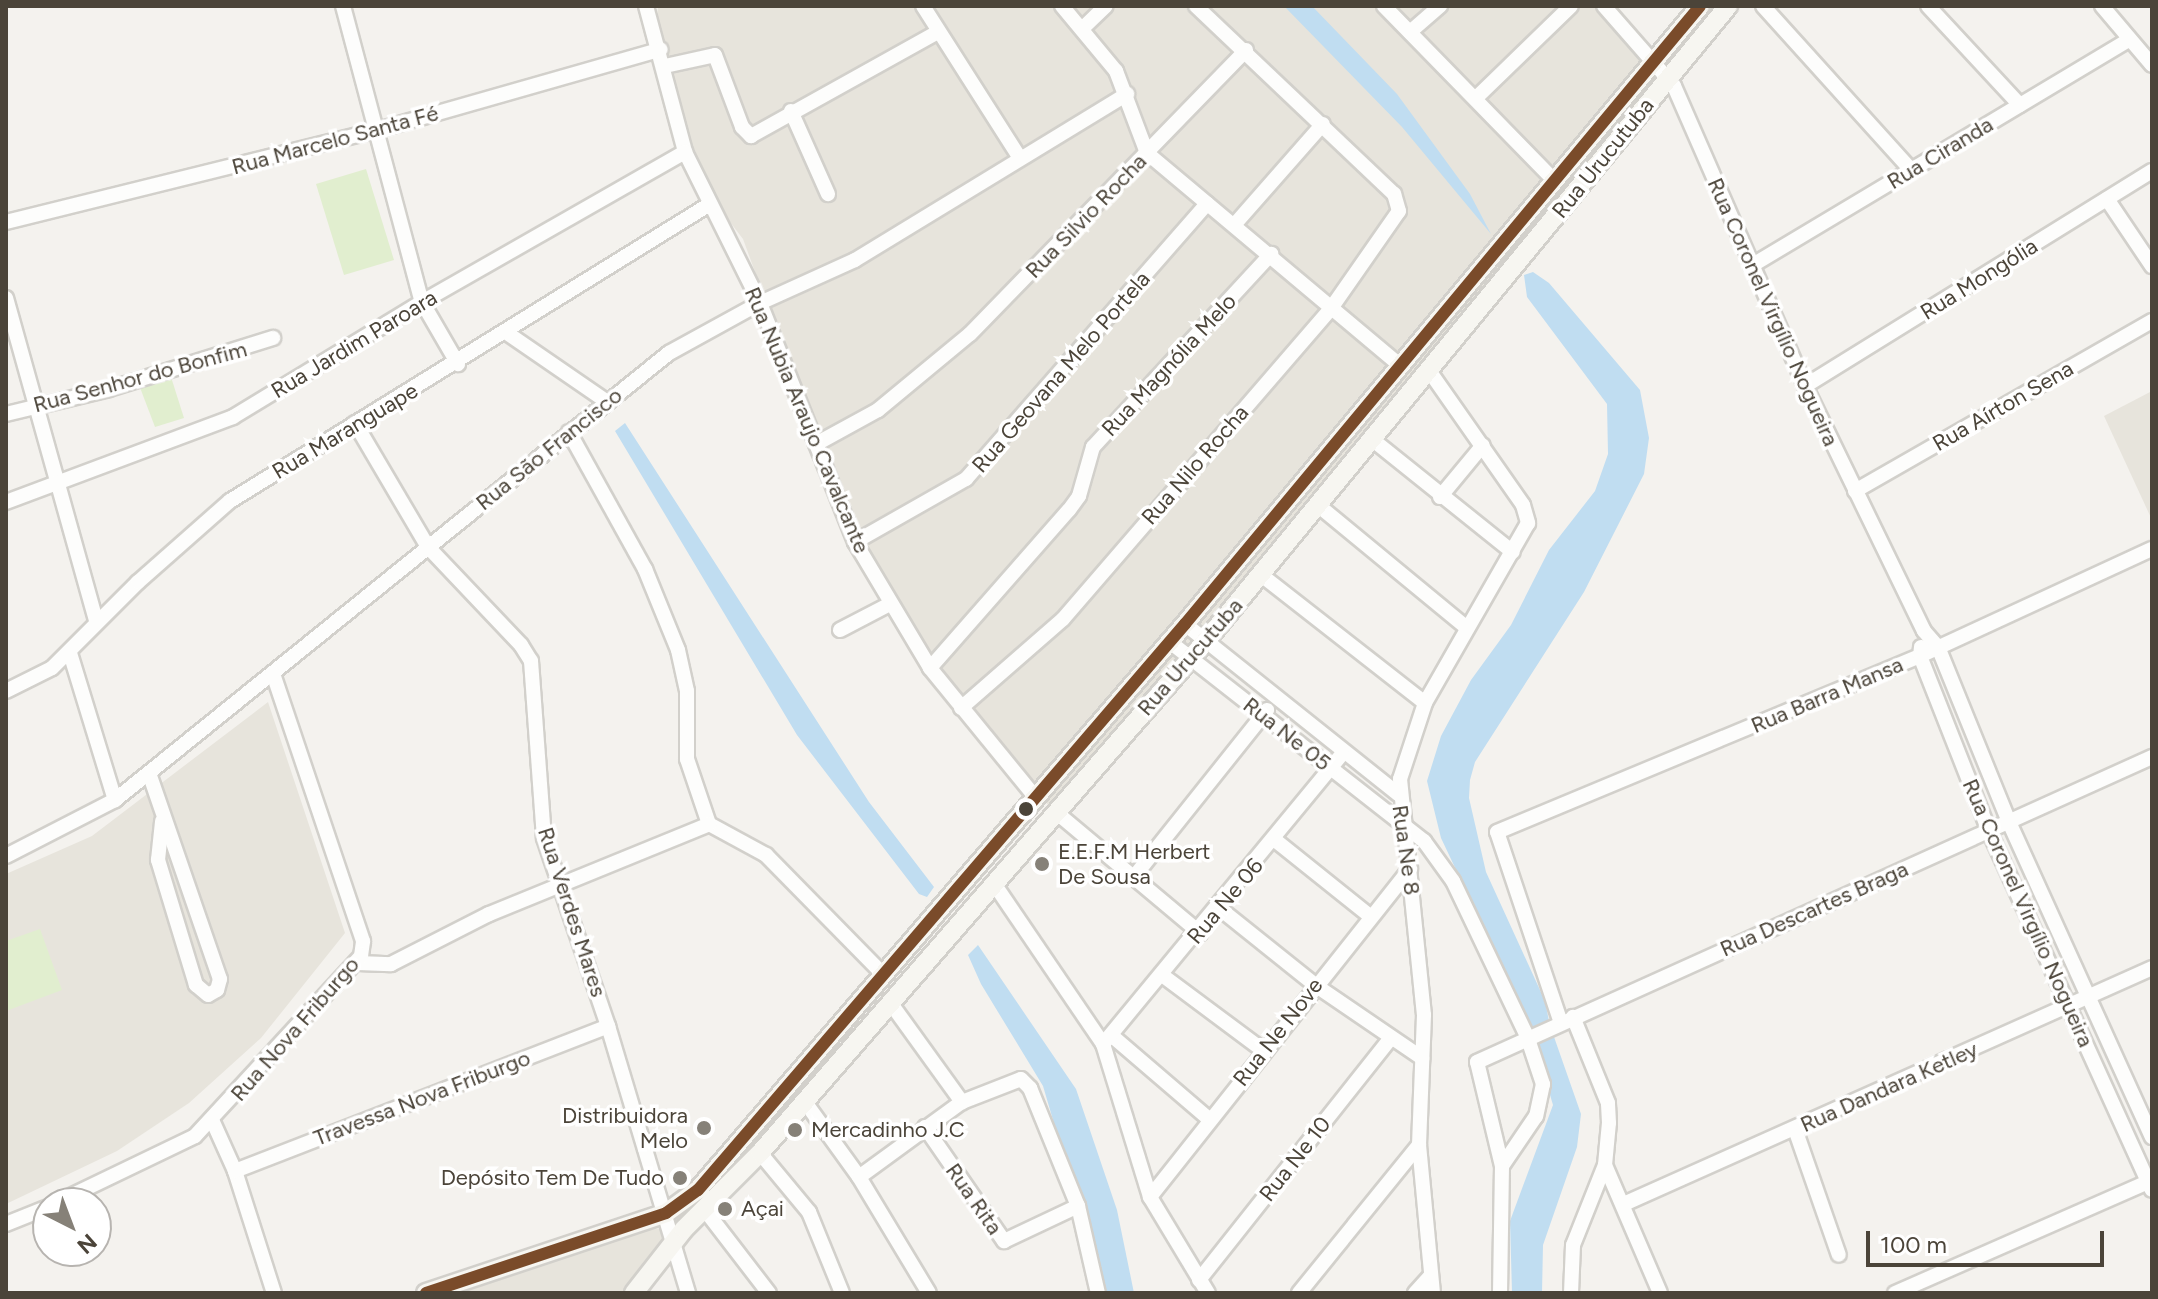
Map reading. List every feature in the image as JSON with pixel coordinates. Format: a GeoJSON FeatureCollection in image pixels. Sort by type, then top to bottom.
{"type":"FeatureCollection","features":[{"type":"Feature","properties":{"kind":"street"},"geometry":{"type":"LineString","coordinates":[[343,6],[422,302],[458,364]]}},
{"type":"Feature","properties":{"kind":"street","name":"Rua Nubia Araujo Cavalcante"},"geometry":{"type":"LineString","coordinates":[[646,6],[661,49],[685,152],[760,303],[855,542],[930,668],[1036,798]]}},
{"type":"Feature","properties":{"kind":"street"},"geometry":{"type":"LineString","coordinates":[[923,6],[936,33],[1020,158]]}},
{"type":"Feature","properties":{"kind":"street"},"geometry":{"type":"LineString","coordinates":[[1062,6],[1084,27],[1127,94],[1147,153],[1401,366]]}},
{"type":"Feature","properties":{"kind":"street"},"geometry":{"type":"LineString","coordinates":[[1084,27],[1106,6]]}},
{"type":"Feature","properties":{"kind":"street"},"geometry":{"type":"LineString","coordinates":[[1196,6],[1323,124],[1235,224]]}},
{"type":"Feature","properties":{"kind":"street"},"geometry":{"type":"LineString","coordinates":[[1384,6],[1554,180]]}},
{"type":"Feature","properties":{"kind":"street"},"geometry":{"type":"LineString","coordinates":[[1410,32],[1440,6]]}},
{"type":"Feature","properties":{"kind":"street"},"geometry":{"type":"LineString","coordinates":[[1476,98],[1571,6]]}},
{"type":"Feature","properties":{"kind":"street","name":"Rua Coronel Virgílio Nogueira"},"geometry":{"type":"LineString","coordinates":[[1604,6],[1669,77],[1805,386],[1924,631],[1938,647],[2009,822],[2152,1137]]}},
{"type":"Feature","properties":{"kind":"street","name":"Rua Urucutuba"},"geometry":{"type":"LineString","coordinates":[[666,1213],[715,1172],[1170,642],[1700,6]]}},
{"type":"Feature","properties":{"kind":"street","name":"Rua Urucutuba"},"geometry":{"type":"LineString","coordinates":[[634,1293],[672,1244],[760,1153],[892,1005],[1198,650],[1430,372],[1728,6]]}},
{"type":"Feature","properties":{"kind":"street"},"geometry":{"type":"LineString","coordinates":[[1763,6],[1912,171]]}},
{"type":"Feature","properties":{"kind":"street"},"geometry":{"type":"LineString","coordinates":[[1928,6],[2020,105]]}},
{"type":"Feature","properties":{"kind":"street"},"geometry":{"type":"LineString","coordinates":[[2102,6],[2152,65]]}},
{"type":"Feature","properties":{"kind":"street"},"geometry":{"type":"LineString","coordinates":[[665,66],[715,55],[742,127],[751,136],[936,33]]}},
{"type":"Feature","properties":{"kind":"street","name":"Rua Ciranda"},"geometry":{"type":"LineString","coordinates":[[1751,266],[2129,40]]}},
{"type":"Feature","properties":{"kind":"street","name":"Rua Marcelo Santa Fé"},"geometry":{"type":"LineString","coordinates":[[6,222],[374,131],[661,49]]}},
{"type":"Feature","properties":{"kind":"street","name":"Rua Silvio Rocha"},"geometry":{"type":"LineString","coordinates":[[816,444],[878,410],[970,334],[1246,50]]}},
{"type":"Feature","properties":{"kind":"street","name":"Rua São Francisco"},"geometry":{"type":"LineString","coordinates":[[6,856],[115,800],[669,353],[760,303],[855,260],[1127,94]]}},
{"type":"Feature","properties":{"kind":"street"},"geometry":{"type":"LineString","coordinates":[[791,111],[828,194]]}},
{"type":"Feature","properties":{"kind":"street","name":"Rua Nilo Rocha"},"geometry":{"type":"LineString","coordinates":[[961,708],[1063,619],[1332,307],[1399,211],[1397,198],[1323,124]]}},
{"type":"Feature","properties":{"kind":"street","name":"Rua Jardim Paroara"},"geometry":{"type":"LineString","coordinates":[[6,502],[233,417],[422,302],[685,152]]}},
{"type":"Feature","properties":{"kind":"street","name":"Rua Mongólia"},"geometry":{"type":"LineString","coordinates":[[1805,386],[2152,171]]}},
{"type":"Feature","properties":{"kind":"street"},"geometry":{"type":"LineString","coordinates":[[2107,199],[2152,266]]}},
{"type":"Feature","properties":{"kind":"street","name":"Rua Maranguape"},"geometry":{"type":"LineString","coordinates":[[6,691],[52,668],[70,653],[202,522],[355,423],[458,364],[710,204]]}},
{"type":"Feature","properties":{"kind":"street","name":"Rua Geovana Melo Portela"},"geometry":{"type":"LineString","coordinates":[[855,542],[937,499],[974,471],[1207,204]]}},
{"type":"Feature","properties":{"kind":"street","name":"Rua Magnólia Melo"},"geometry":{"type":"LineString","coordinates":[[930,668],[1069,510],[1079,496],[1093,447],[1271,254]]}},
{"type":"Feature","properties":{"kind":"street"},"geometry":{"type":"LineString","coordinates":[[6,298],[97,623]]}},
{"type":"Feature","properties":{"kind":"street","name":"Rua Aírton Sena"},"geometry":{"type":"LineString","coordinates":[[1855,491],[2152,321]]}},
{"type":"Feature","properties":{"kind":"street"},"geometry":{"type":"LineString","coordinates":[[507,333],[606,401]]}},
{"type":"Feature","properties":{"kind":"street","name":"Rua Senhor do Bonfim"},"geometry":{"type":"LineString","coordinates":[[6,414],[273,338]]}},
{"type":"Feature","properties":{"kind":"street","name":"Rua Ne 8"},"geometry":{"type":"LineString","coordinates":[[1430,372],[1483,445],[1527,515],[1513,552],[1425,703],[1405,754],[1398,794],[1410,869],[1424,1015],[1419,1145],[1433,1293]]}},
{"type":"Feature","properties":{"kind":"street","name":"Rua Verdes Mares"},"geometry":{"type":"LineString","coordinates":[[355,423],[428,547],[521,645],[531,661],[544,838],[563,884],[608,1026],[666,1213],[672,1244]]}},
{"type":"Feature","properties":{"kind":"street"},"geometry":{"type":"LineString","coordinates":[[569,432],[645,569],[678,650],[687,691],[687,759],[709,824],[766,855],[884,975]]}},
{"type":"Feature","properties":{"kind":"street"},"geometry":{"type":"LineString","coordinates":[[1373,440],[1440,497],[1513,552]]}},
{"type":"Feature","properties":{"kind":"street"},"geometry":{"type":"LineString","coordinates":[[1440,497],[1483,445]]}},
{"type":"Feature","properties":{"kind":"street"},"geometry":{"type":"LineString","coordinates":[[1319,506],[1467,628]]}},
{"type":"Feature","properties":{"kind":"street","name":"Rua Barra Mansa"},"geometry":{"type":"LineString","coordinates":[[1567,1020],[1497,832],[1920,656],[2152,549]]}},
{"type":"Feature","properties":{"kind":"street"},"geometry":{"type":"LineString","coordinates":[[1260,574],[1425,703]]}},
{"type":"Feature","properties":{"kind":"street"},"geometry":{"type":"LineString","coordinates":[[840,630],[890,604]]}},
{"type":"Feature","properties":{"kind":"street","name":"Rua Ne 05"},"geometry":{"type":"LineString","coordinates":[[1185,624],[1198,650],[1263,717],[1424,841],[1453,881],[1527,1036],[1544,1094],[1536,1116],[1502,1166]]}},
{"type":"Feature","properties":{"kind":"street"},"geometry":{"type":"LineString","coordinates":[[1920,656],[1924,631]]}},
{"type":"Feature","properties":{"kind":"street","name":"Rua Ne 05"},"geometry":{"type":"LineString","coordinates":[[1170,642],[1198,650],[1273,700],[1398,794]]}},
{"type":"Feature","properties":{"kind":"street"},"geometry":{"type":"LineString","coordinates":[[70,653],[115,800]]}},
{"type":"Feature","properties":{"kind":"street","name":"Rua Coronel Virgílio Nogueira"},"geometry":{"type":"LineString","coordinates":[[1920,656],[1989,831],[2151,1184]]}},
{"type":"Feature","properties":{"kind":"street","name":"Rua Nova Friburgo"},"geometry":{"type":"LineString","coordinates":[[90,1187],[159,1155],[213,1122],[358,963],[363,941],[273,673]]}},
{"type":"Feature","properties":{"kind":"street"},"geometry":{"type":"LineString","coordinates":[[1133,878],[1263,717],[1273,700]]}},
{"type":"Feature","properties":{"kind":"street","name":"Rua Ne 06"},"geometry":{"type":"LineString","coordinates":[[1107,1040],[1200,933],[1342,754]]}},
{"type":"Feature","properties":{"kind":"street","name":"Rua Descartes Braga"},"geometry":{"type":"LineString","coordinates":[[1502,1166],[1477,1062],[1527,1036],[2152,757]]}},
{"type":"Feature","properties":{"kind":"street"},"geometry":{"type":"LineString","coordinates":[[149,773],[162,821],[220,979],[213,993],[198,990],[163,880],[158,860],[162,821]]}},
{"type":"Feature","properties":{"kind":"street"},"geometry":{"type":"LineString","coordinates":[[1057,813],[1200,933]]}},
{"type":"Feature","properties":{"kind":"street"},"geometry":{"type":"LineString","coordinates":[[358,963],[391,964],[489,914],[709,824]]}},
{"type":"Feature","properties":{"kind":"street"},"geometry":{"type":"LineString","coordinates":[[1275,840],[1371,917]]}},
{"type":"Feature","properties":{"kind":"street","name":"Rua Ne Nove"},"geometry":{"type":"LineString","coordinates":[[1150,1197],[1410,869]]}},
{"type":"Feature","properties":{"kind":"street"},"geometry":{"type":"LineString","coordinates":[[163,880],[184,874]]}},
{"type":"Feature","properties":{"kind":"street"},"geometry":{"type":"LineString","coordinates":[[995,885],[1107,1040],[1209,1119]]}},
{"type":"Feature","properties":{"kind":"street"},"geometry":{"type":"LineString","coordinates":[[1219,908],[1315,985],[1422,1058]]}},
{"type":"Feature","properties":{"kind":"street"},"geometry":{"type":"LineString","coordinates":[[177,922],[198,915]]}},
{"type":"Feature","properties":{"kind":"street","name":"Rua Dandara Ketley"},"geometry":{"type":"LineString","coordinates":[[1626,1203],[2152,968]]}},
{"type":"Feature","properties":{"kind":"street"},"geometry":{"type":"LineString","coordinates":[[1162,975],[1264,1051]]}},
{"type":"Feature","properties":{"kind":"street"},"geometry":{"type":"LineString","coordinates":[[892,1005],[962,1102]]}},
{"type":"Feature","properties":{"kind":"street"},"geometry":{"type":"LineString","coordinates":[[1567,1020],[1608,1103],[1605,1165],[1573,1245],[1571,1293]]}},
{"type":"Feature","properties":{"kind":"street","name":"Travessa Nova Friburgo"},"geometry":{"type":"LineString","coordinates":[[235,1171],[608,1026]]}},
{"type":"Feature","properties":{"kind":"street","name":"Rua Ne 10"},"geometry":{"type":"LineString","coordinates":[[1204,1287],[1391,1038]]}},
{"type":"Feature","properties":{"kind":"street"},"geometry":{"type":"LineString","coordinates":[[1107,1040],[1150,1197],[1204,1287]]}},
{"type":"Feature","properties":{"kind":"street"},"geometry":{"type":"LineString","coordinates":[[859,1177],[962,1102],[1021,1079],[1030,1088],[1078,1206],[1098,1293]]}},
{"type":"Feature","properties":{"kind":"street"},"geometry":{"type":"LineString","coordinates":[[805,1102],[859,1177],[929,1293]]}},
{"type":"Feature","properties":{"kind":"street"},"geometry":{"type":"LineString","coordinates":[[213,1122],[235,1171],[274,1293]]}},
{"type":"Feature","properties":{"kind":"street","name":"Rua Rita"},"geometry":{"type":"LineString","coordinates":[[925,1127],[1004,1241],[1078,1206]]}},
{"type":"Feature","properties":{"kind":"street"},"geometry":{"type":"LineString","coordinates":[[1795,1129],[1839,1255]]}},
{"type":"Feature","properties":{"kind":"street"},"geometry":{"type":"LineString","coordinates":[[1299,1293],[1419,1145]]}},
{"type":"Feature","properties":{"kind":"street"},"geometry":{"type":"LineString","coordinates":[[760,1153],[809,1212],[840,1292]]}},
{"type":"Feature","properties":{"kind":"street"},"geometry":{"type":"LineString","coordinates":[[1605,1165],[1626,1203],[1660,1293]]}},
{"type":"Feature","properties":{"kind":"street"},"geometry":{"type":"LineString","coordinates":[[1500,1293],[1502,1166]]}},
{"type":"Feature","properties":{"kind":"street"},"geometry":{"type":"LineString","coordinates":[[1895,1293],[2151,1184]]}},
{"type":"Feature","properties":{"kind":"street"},"geometry":{"type":"LineString","coordinates":[[705,1210],[769,1293]]}},
{"type":"Feature","properties":{"kind":"street"},"geometry":{"type":"LineString","coordinates":[[6,1224],[32,1213]]}},
{"type":"Feature","properties":{"kind":"street"},"geometry":{"type":"LineString","coordinates":[[426,1293],[666,1213]]}},
{"type":"Feature","properties":{"kind":"street"},"geometry":{"type":"LineString","coordinates":[[672,1244],[688,1293]]}},
{"type":"Feature","properties":{"kind":"street"},"geometry":{"type":"LineString","coordinates":[[1415,1293],[1431,1275]]}},
{"type":"Feature","properties":{"kind":"shaded area"},"geometry":{"type":"Polygon","coordinates":[[[658,6],[1607,6],[1670,81],[1054,812],[899,628],[840,504],[743,239],[682,159],[654,62],[658,6]]]}},
{"type":"Feature","properties":{"kind":"shaded area"},"geometry":{"type":"Polygon","coordinates":[[[2152,391],[2152,520],[2104,416],[2152,391]]]}},
{"type":"Feature","properties":{"kind":"shaded area"},"geometry":{"type":"Polygon","coordinates":[[[268,702],[345,933],[261,1038],[189,1103],[117,1151],[42,1187],[32,1187],[32,1192],[6,1204],[6,874],[92,836],[268,702]]]}},
{"type":"Feature","properties":{"kind":"shaded area"},"geometry":{"type":"Polygon","coordinates":[[[623,1228],[684,1229],[634,1293],[421,1293],[623,1228]]]}},
{"type":"Feature","properties":{"kind":"green space"},"geometry":{"type":"Polygon","coordinates":[[[366,169],[394,260],[344,275],[316,184],[366,169]]]}},
{"type":"Feature","properties":{"kind":"green space"},"geometry":{"type":"Polygon","coordinates":[[[171,377],[184,418],[155,427],[139,385],[171,377]]]}},
{"type":"Feature","properties":{"kind":"green space"},"geometry":{"type":"Polygon","coordinates":[[[40,929],[62,990],[6,1011],[6,941],[40,929]]]}},
{"type":"Feature","properties":{"kind":"water"},"geometry":{"type":"Polygon","coordinates":[[[1284,6],[1312,6],[1397,94],[1470,194],[1491,234],[1402,127],[1284,6]]]}},
{"type":"Feature","properties":{"kind":"water"},"geometry":{"type":"Polygon","coordinates":[[[1533,272],[1549,283],[1640,390],[1649,438],[1644,474],[1584,592],[1475,762],[1470,780],[1469,798],[1486,872],[1545,1001],[1549,1021],[1531,1028],[1441,838],[1427,781],[1441,736],[1471,680],[1511,625],[1549,550],[1595,491],[1608,454],[1607,404],[1527,297],[1524,275],[1533,272]]]}},
{"type":"Feature","properties":{"kind":"water"},"geometry":{"type":"Polygon","coordinates":[[[625,423],[869,802],[934,887],[927,897],[919,894],[797,735],[615,431],[625,423]]]}},
{"type":"Feature","properties":{"kind":"water"},"geometry":{"type":"Polygon","coordinates":[[[978,945],[1076,1089],[1117,1210],[1134,1293],[1104,1293],[1043,1086],[981,984],[968,955],[978,945]]]}},
{"type":"Feature","properties":{"kind":"water"},"geometry":{"type":"Polygon","coordinates":[[[1553,1034],[1581,1114],[1577,1147],[1543,1245],[1542,1293],[1512,1293],[1510,1221],[1553,1105],[1534,1041],[1553,1034]]]}},
{"type":"Feature","properties":{"kind":"transit line"},"geometry":{"type":"LineString","coordinates":[[426,1293],[666,1213],[698,1190],[1185,624],[1700,6]]}},
{"type":"Feature","properties":{"kind":"place","name":"E.E.F.M Herbert De Sousa"},"geometry":{"type":"Point","coordinates":[1042,864]}},
{"type":"Feature","properties":{"kind":"place","name":"Distribuidora Melo"},"geometry":{"type":"Point","coordinates":[704,1128]}},
{"type":"Feature","properties":{"kind":"place","name":"Mercadinho J.C"},"geometry":{"type":"Point","coordinates":[795,1130]}},
{"type":"Feature","properties":{"kind":"place","name":"Depósito Tem De Tudo"},"geometry":{"type":"Point","coordinates":[680,1178]}},
{"type":"Feature","properties":{"kind":"place","name":"Açai"},"geometry":{"type":"Point","coordinates":[725,1209]}}]}
